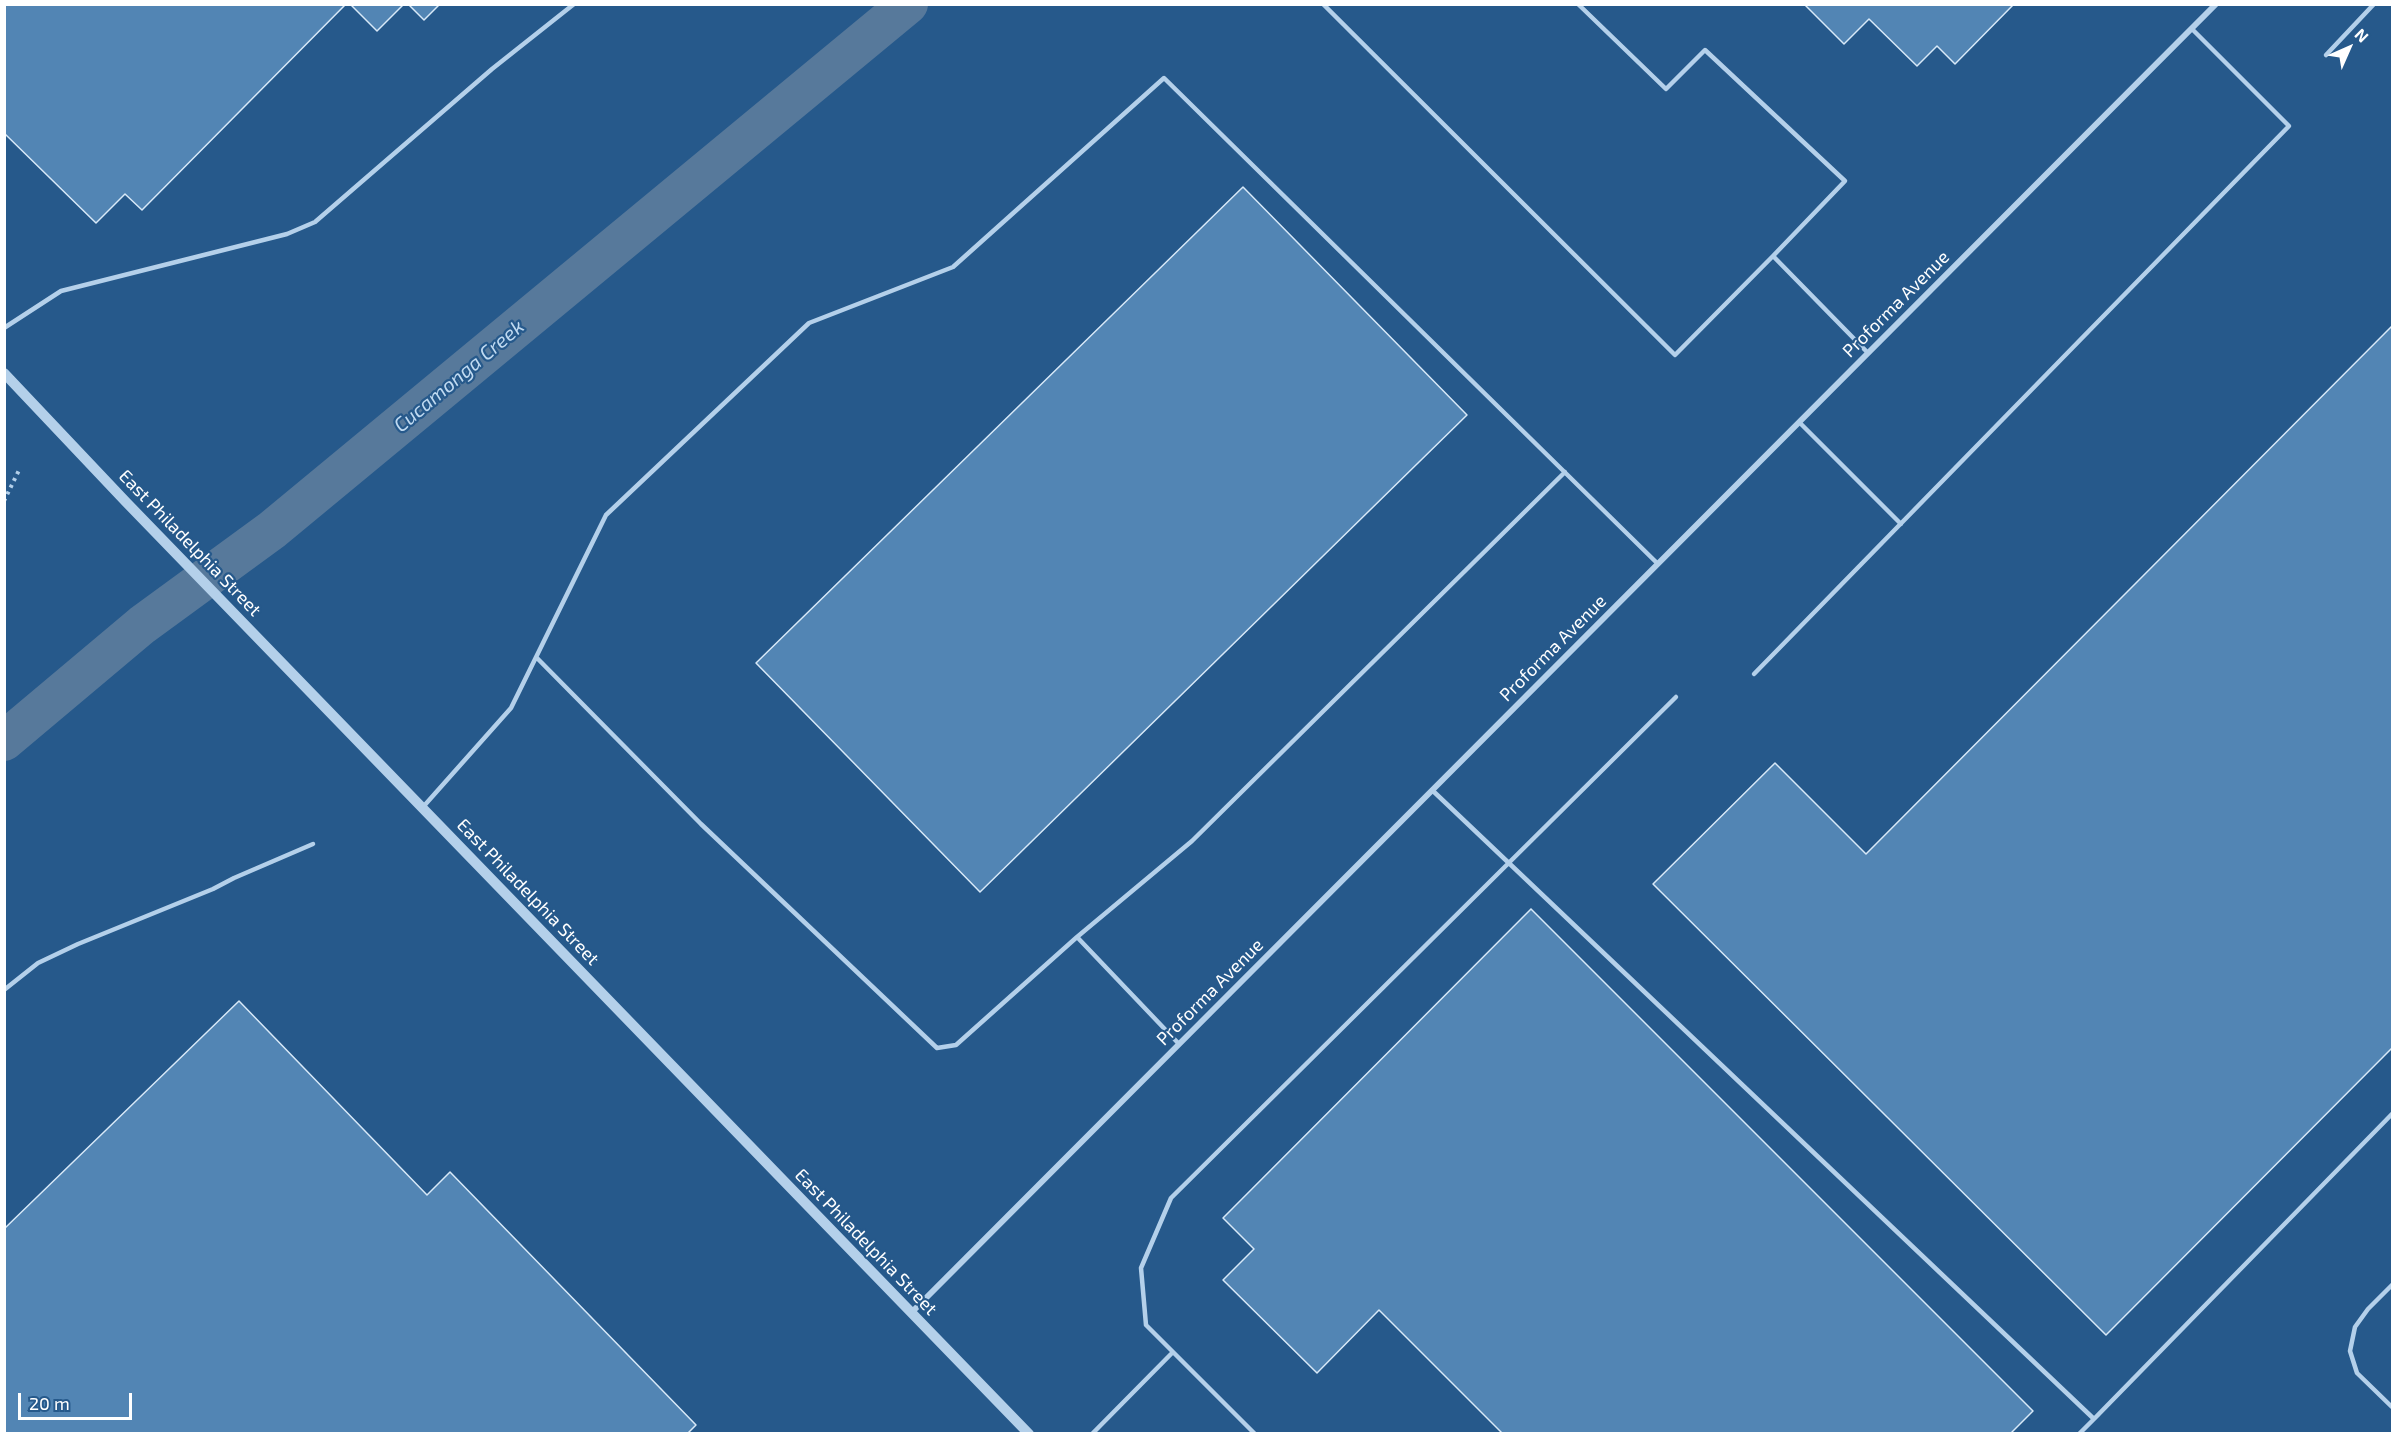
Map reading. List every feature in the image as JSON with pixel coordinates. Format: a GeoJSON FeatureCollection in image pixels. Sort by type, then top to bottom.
{"type":"FeatureCollection","features":[{"type":"Feature","properties":{"kind":"street","name":"Proforma Avenue"},"geometry":{"type":"LineString","coordinates":[[911,1313],[2216,4]]}},
{"type":"Feature","properties":{"kind":"street","name":"East Philadelphia Street"},"geometry":{"type":"LineString","coordinates":[[4,373],[126,502],[281,659],[1029,1434]]}},
{"type":"Feature","properties":{"kind":"lane"},"geometry":{"type":"LineString","coordinates":[[4,328],[61,291],[287,234],[315,222],[492,69],[574,4]]}},
{"type":"Feature","properties":{"kind":"lane"},"geometry":{"type":"LineString","coordinates":[[1323,4],[1675,355],[1845,182],[1705,50],[1666,89],[1578,4]]}},
{"type":"Feature","properties":{"kind":"lane"},"geometry":{"type":"LineString","coordinates":[[2325,55],[2374,4]]}},
{"type":"Feature","properties":{"kind":"lane"},"geometry":{"type":"LineString","coordinates":[[1754,674],[2289,126],[2192,29]]}},
{"type":"Feature","properties":{"kind":"lane"},"geometry":{"type":"LineString","coordinates":[[423,807],[511,708],[606,516],[809,323],[953,267],[1164,78],[1658,564]]}},
{"type":"Feature","properties":{"kind":"lane"},"geometry":{"type":"LineString","coordinates":[[1773,256],[1868,353]]}},
{"type":"Feature","properties":{"kind":"lane"},"geometry":{"type":"LineString","coordinates":[[1799,422],[1901,524]]}},
{"type":"Feature","properties":{"kind":"lane"},"geometry":{"type":"LineString","coordinates":[[536,657],[701,824],[938,1048],[956,1045],[1077,937],[1192,841],[1565,472]]}},
{"type":"Feature","properties":{"kind":"lane"},"geometry":{"type":"LineString","coordinates":[[1255,1434],[1146,1325],[1141,1268],[1171,1198],[1676,698]]}},
{"type":"Feature","properties":{"kind":"lane"},"geometry":{"type":"LineString","coordinates":[[1432,790],[2094,1419]]}},
{"type":"Feature","properties":{"kind":"lane"},"geometry":{"type":"LineString","coordinates":[[4,990],[38,963],[78,944],[213,889],[313,844]]}},
{"type":"Feature","properties":{"kind":"lane"},"geometry":{"type":"LineString","coordinates":[[1077,937],[1179,1044]]}},
{"type":"Feature","properties":{"kind":"lane"},"geometry":{"type":"LineString","coordinates":[[2079,1434],[2392,1113]]}},
{"type":"Feature","properties":{"kind":"lane"},"geometry":{"type":"LineString","coordinates":[[2392,1285],[2368,1309],[2355,1327],[2350,1351],[2357,1373],[2392,1407]]}},
{"type":"Feature","properties":{"kind":"lane"},"geometry":{"type":"LineString","coordinates":[[1092,1434],[1173,1352]]}},
{"type":"Feature","properties":{"kind":"path"},"geometry":{"type":"LineString","coordinates":[[4,501],[21,468]]}},
{"type":"Feature","properties":{"kind":"building"},"geometry":{"type":"Polygon","coordinates":[[[4,4],[346,4],[142,210],[125,194],[96,223],[4,133],[4,4]]]}},
{"type":"Feature","properties":{"kind":"building"},"geometry":{"type":"Polygon","coordinates":[[[350,4],[404,4],[377,31],[350,4]]]}},
{"type":"Feature","properties":{"kind":"building"},"geometry":{"type":"Polygon","coordinates":[[[408,4],[440,4],[424,20],[408,4]]]}},
{"type":"Feature","properties":{"kind":"building"},"geometry":{"type":"Polygon","coordinates":[[[1804,4],[2014,4],[1955,64],[1937,46],[1917,66],[1869,19],[1844,44],[1804,4]]]}},
{"type":"Feature","properties":{"kind":"building"},"geometry":{"type":"Polygon","coordinates":[[[1243,187],[1467,415],[980,892],[756,663],[1243,187]]]}},
{"type":"Feature","properties":{"kind":"building"},"geometry":{"type":"Polygon","coordinates":[[[2392,326],[2392,1048],[2106,1335],[1653,884],[1775,763],[1866,854],[2392,326]]]}},
{"type":"Feature","properties":{"kind":"building"},"geometry":{"type":"Polygon","coordinates":[[[1531,909],[2033,1411],[2010,1434],[1503,1434],[1379,1310],[1317,1373],[1223,1280],[1254,1249],[1223,1218],[1531,909]]]}},
{"type":"Feature","properties":{"kind":"building"},"geometry":{"type":"Polygon","coordinates":[[[239,1001],[427,1195],[450,1172],[696,1425],[687,1434],[4,1434],[4,1229],[239,1001]]]}},
{"type":"Feature","properties":{"kind":"waterway","name":"Cucamonga Creek"},"geometry":{"type":"LineString","coordinates":[[4,741],[142,625],[272,530],[908,4]]}}]}
